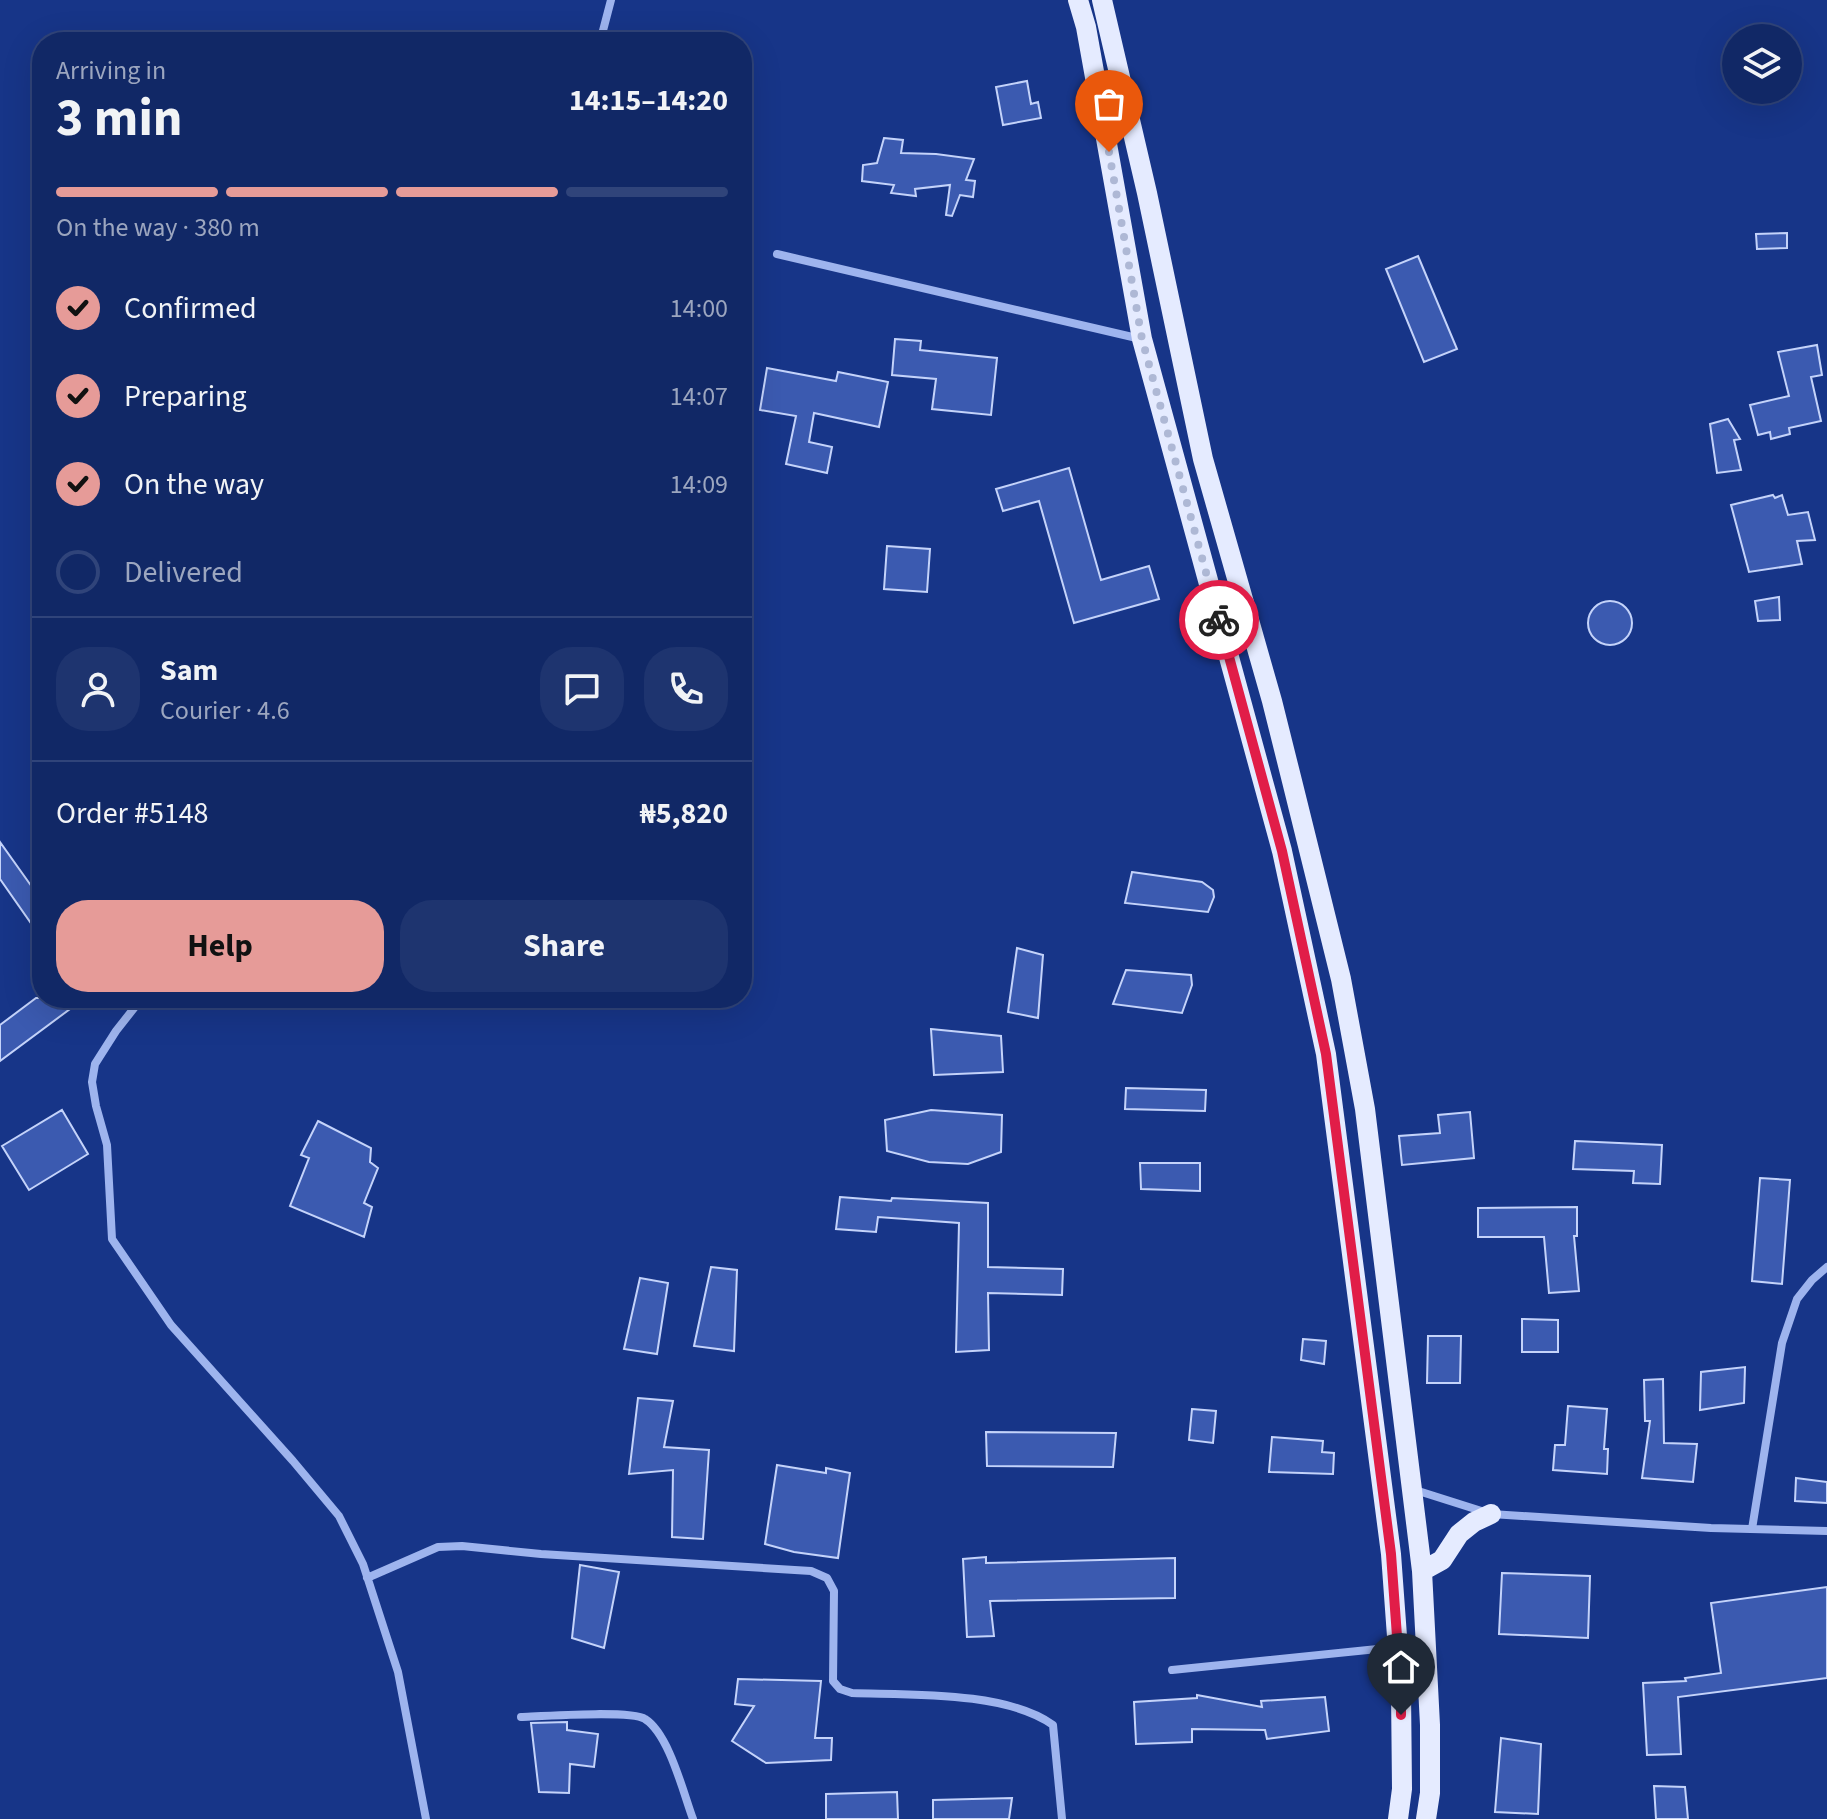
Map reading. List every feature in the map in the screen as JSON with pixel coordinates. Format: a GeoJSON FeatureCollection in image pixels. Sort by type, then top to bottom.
{"type":"FeatureCollection","features":[{"type":"Feature","properties":{"kind":"main road"},"geometry":{"type":"LineString","coordinates":[[1078,0],[1086,27],[1142,339],[1282,851],[1326,1054],[1391,1554],[1401,1691],[1402,1789],[1398,1819]]}},
{"type":"Feature","properties":{"kind":"main road"},"geometry":{"type":"LineString","coordinates":[[1102,0],[1147,193],[1203,459],[1272,701],[1341,979],[1365,1109],[1422,1571],[1430,1725],[1430,1793],[1426,1819]]}},
{"type":"Feature","properties":{"kind":"main road"},"geometry":{"type":"LineString","coordinates":[[1422,1571],[1442,1560],[1459,1534],[1491,1514]]}},
{"type":"Feature","properties":{"kind":"street"},"geometry":{"type":"LineString","coordinates":[[603,32],[611,0]]}},
{"type":"Feature","properties":{"kind":"street"},"geometry":{"type":"LineString","coordinates":[[777,254],[1142,339]]}},
{"type":"Feature","properties":{"kind":"street"},"geometry":{"type":"LineString","coordinates":[[134,1008],[95,1064],[92,1082],[107,1145],[112,1239],[171,1325],[339,1516],[363,1564],[398,1672],[426,1819]]}},
{"type":"Feature","properties":{"kind":"street"},"geometry":{"type":"LineString","coordinates":[[1752,1529],[1782,1343],[1797,1299],[1827,1267]]}},
{"type":"Feature","properties":{"kind":"street"},"geometry":{"type":"LineString","coordinates":[[1411,1489],[1491,1514],[1827,1531]]}},
{"type":"Feature","properties":{"kind":"street"},"geometry":{"type":"LineString","coordinates":[[367,1578],[438,1547],[462,1546],[811,1571],[827,1578],[834,1591],[833,1681],[840,1689],[852,1693],[938,1696],[1008,1704],[1041,1716],[1053,1725],[1062,1819]]}},
{"type":"Feature","properties":{"kind":"street"},"geometry":{"type":"LineString","coordinates":[[1172,1670],[1398,1647]]}},
{"type":"Feature","properties":{"kind":"street"},"geometry":{"type":"LineString","coordinates":[[521,1717],[613,1714],[643,1717],[658,1730],[693,1819]]}},
{"type":"Feature","properties":{"kind":"building"},"geometry":{"type":"Polygon","coordinates":[[[1027,81],[1031,104],[1038,102],[1041,118],[1003,125],[996,87],[1027,81]]]}},
{"type":"Feature","properties":{"kind":"building"},"geometry":{"type":"Polygon","coordinates":[[[884,138],[903,140],[901,153],[974,159],[966,180],[975,181],[973,197],[960,195],[952,216],[946,215],[950,185],[915,189],[916,196],[891,193],[894,185],[862,181],[863,165],[877,163],[884,138]]]}},
{"type":"Feature","properties":{"kind":"building"},"geometry":{"type":"Polygon","coordinates":[[[1787,233],[1787,248],[1757,249],[1756,234],[1787,233]]]}},
{"type":"Feature","properties":{"kind":"building"},"geometry":{"type":"Polygon","coordinates":[[[1418,256],[1457,349],[1424,362],[1386,269],[1418,256]]]}},
{"type":"Feature","properties":{"kind":"building"},"geometry":{"type":"Polygon","coordinates":[[[895,339],[921,341],[920,350],[997,358],[991,415],[932,409],[936,379],[892,375],[895,339]]]}},
{"type":"Feature","properties":{"kind":"building"},"geometry":{"type":"Polygon","coordinates":[[[1817,345],[1822,375],[1811,377],[1821,421],[1789,428],[1790,434],[1771,439],[1770,432],[1758,435],[1750,405],[1789,396],[1778,352],[1817,345]]]}},
{"type":"Feature","properties":{"kind":"building"},"geometry":{"type":"Polygon","coordinates":[[[767,368],[836,381],[838,372],[888,382],[879,427],[814,413],[809,442],[832,447],[827,473],[786,464],[796,416],[760,410],[767,368]]]}},
{"type":"Feature","properties":{"kind":"building"},"geometry":{"type":"Polygon","coordinates":[[[1728,419],[1740,439],[1734,440],[1741,470],[1717,473],[1710,424],[1728,419]]]}},
{"type":"Feature","properties":{"kind":"building"},"geometry":{"type":"Polygon","coordinates":[[[1069,468],[1101,580],[1149,566],[1159,599],[1074,623],[1039,501],[1003,511],[996,489],[1069,468]]]}},
{"type":"Feature","properties":{"kind":"building"},"geometry":{"type":"Polygon","coordinates":[[[1773,495],[1775,498],[1782,495],[1788,515],[1808,512],[1815,540],[1797,541],[1802,564],[1749,572],[1731,505],[1773,495]]]}},
{"type":"Feature","properties":{"kind":"building"},"geometry":{"type":"Polygon","coordinates":[[[887,546],[930,549],[927,592],[884,589],[887,546]]]}},
{"type":"Feature","properties":{"kind":"building"},"geometry":{"type":"Polygon","coordinates":[[[1779,597],[1780,620],[1758,621],[1755,601],[1779,597]]]}},
{"type":"Feature","properties":{"kind":"building"},"geometry":{"type":"Polygon","coordinates":[[[1610,601],[1626,607],[1632,623],[1626,639],[1610,645],[1594,639],[1588,623],[1594,607],[1610,601]]]}},
{"type":"Feature","properties":{"kind":"building"},"geometry":{"type":"Polygon","coordinates":[[[0,842],[32,887],[32,925],[0,879],[0,842]]]}},
{"type":"Feature","properties":{"kind":"building"},"geometry":{"type":"Polygon","coordinates":[[[1132,872],[1202,882],[1213,890],[1214,897],[1208,912],[1125,903],[1132,872]]]}},
{"type":"Feature","properties":{"kind":"building"},"geometry":{"type":"Polygon","coordinates":[[[1017,948],[1043,955],[1038,1018],[1008,1012],[1017,948]]]}},
{"type":"Feature","properties":{"kind":"building"},"geometry":{"type":"Polygon","coordinates":[[[1126,970],[1191,975],[1192,985],[1182,1013],[1113,1004],[1126,970]]]}},
{"type":"Feature","properties":{"kind":"building"},"geometry":{"type":"Polygon","coordinates":[[[32,1001],[32,1008],[70,1009],[0,1061],[0,1025],[32,1001]]]}},
{"type":"Feature","properties":{"kind":"building"},"geometry":{"type":"Polygon","coordinates":[[[931,1029],[1001,1036],[1003,1072],[934,1075],[931,1029]]]}},
{"type":"Feature","properties":{"kind":"building"},"geometry":{"type":"Polygon","coordinates":[[[1126,1088],[1206,1090],[1205,1111],[1125,1109],[1126,1088]]]}},
{"type":"Feature","properties":{"kind":"building"},"geometry":{"type":"Polygon","coordinates":[[[62,1110],[88,1154],[29,1190],[2,1146],[62,1110]]]}},
{"type":"Feature","properties":{"kind":"building"},"geometry":{"type":"Polygon","coordinates":[[[931,1110],[1002,1115],[1001,1152],[968,1164],[929,1162],[887,1151],[885,1120],[931,1110]]]}},
{"type":"Feature","properties":{"kind":"building"},"geometry":{"type":"Polygon","coordinates":[[[1470,1112],[1474,1158],[1402,1165],[1399,1136],[1440,1133],[1438,1115],[1470,1112]]]}},
{"type":"Feature","properties":{"kind":"building"},"geometry":{"type":"Polygon","coordinates":[[[318,1121],[371,1148],[370,1162],[378,1168],[364,1203],[372,1207],[364,1237],[290,1206],[309,1158],[301,1155],[318,1121]]]}},
{"type":"Feature","properties":{"kind":"building"},"geometry":{"type":"Polygon","coordinates":[[[1575,1141],[1662,1145],[1660,1184],[1633,1183],[1634,1171],[1573,1169],[1575,1141]]]}},
{"type":"Feature","properties":{"kind":"building"},"geometry":{"type":"Polygon","coordinates":[[[1140,1163],[1200,1163],[1200,1191],[1141,1189],[1140,1163]]]}},
{"type":"Feature","properties":{"kind":"building"},"geometry":{"type":"Polygon","coordinates":[[[1760,1178],[1790,1180],[1782,1284],[1752,1281],[1760,1178]]]}},
{"type":"Feature","properties":{"kind":"building"},"geometry":{"type":"Polygon","coordinates":[[[840,1197],[988,1203],[988,1267],[1063,1269],[1062,1295],[988,1293],[989,1350],[956,1352],[959,1223],[878,1217],[876,1232],[836,1229],[840,1197]]]}},
{"type":"Feature","properties":{"kind":"building"},"geometry":{"type":"Polygon","coordinates":[[[1577,1207],[1577,1236],[1574,1236],[1579,1291],[1549,1293],[1544,1237],[1478,1237],[1478,1208],[1577,1207]]]}},
{"type":"Feature","properties":{"kind":"building"},"geometry":{"type":"Polygon","coordinates":[[[711,1267],[737,1270],[734,1351],[694,1346],[711,1267]]]}},
{"type":"Feature","properties":{"kind":"building"},"geometry":{"type":"Polygon","coordinates":[[[640,1278],[668,1283],[657,1354],[624,1349],[640,1278]]]}},
{"type":"Feature","properties":{"kind":"building"},"geometry":{"type":"Polygon","coordinates":[[[1522,1319],[1558,1320],[1558,1352],[1522,1352],[1522,1319]]]}},
{"type":"Feature","properties":{"kind":"building"},"geometry":{"type":"Polygon","coordinates":[[[1428,1336],[1461,1336],[1460,1383],[1427,1383],[1428,1336]]]}},
{"type":"Feature","properties":{"kind":"building"},"geometry":{"type":"Polygon","coordinates":[[[1303,1339],[1326,1341],[1324,1364],[1301,1360],[1303,1339]]]}},
{"type":"Feature","properties":{"kind":"building"},"geometry":{"type":"Polygon","coordinates":[[[1745,1367],[1744,1403],[1700,1410],[1701,1372],[1745,1367]]]}},
{"type":"Feature","properties":{"kind":"building"},"geometry":{"type":"Polygon","coordinates":[[[1663,1379],[1664,1443],[1697,1444],[1693,1482],[1642,1478],[1650,1421],[1645,1421],[1644,1380],[1663,1379]]]}},
{"type":"Feature","properties":{"kind":"building"},"geometry":{"type":"Polygon","coordinates":[[[638,1398],[673,1401],[664,1447],[709,1450],[703,1539],[672,1537],[673,1470],[629,1474],[638,1398]]]}},
{"type":"Feature","properties":{"kind":"building"},"geometry":{"type":"Polygon","coordinates":[[[1568,1406],[1607,1409],[1604,1449],[1608,1449],[1607,1474],[1553,1470],[1555,1445],[1565,1445],[1568,1406]]]}},
{"type":"Feature","properties":{"kind":"building"},"geometry":{"type":"Polygon","coordinates":[[[1192,1409],[1216,1411],[1213,1443],[1189,1440],[1192,1409]]]}},
{"type":"Feature","properties":{"kind":"building"},"geometry":{"type":"Polygon","coordinates":[[[986,1432],[1116,1433],[1113,1467],[987,1466],[986,1432]]]}},
{"type":"Feature","properties":{"kind":"building"},"geometry":{"type":"Polygon","coordinates":[[[1272,1437],[1323,1441],[1322,1452],[1334,1453],[1333,1474],[1269,1472],[1272,1437]]]}},
{"type":"Feature","properties":{"kind":"building"},"geometry":{"type":"Polygon","coordinates":[[[777,1465],[826,1473],[826,1468],[850,1473],[838,1558],[765,1544],[777,1465]]]}},
{"type":"Feature","properties":{"kind":"building"},"geometry":{"type":"Polygon","coordinates":[[[1796,1478],[1827,1482],[1827,1503],[1795,1501],[1796,1478]]]}},
{"type":"Feature","properties":{"kind":"building"},"geometry":{"type":"Polygon","coordinates":[[[986,1557],[986,1563],[1175,1558],[1175,1598],[990,1601],[994,1636],[967,1637],[963,1559],[986,1557]]]}},
{"type":"Feature","properties":{"kind":"building"},"geometry":{"type":"Polygon","coordinates":[[[580,1565],[619,1572],[604,1648],[572,1638],[580,1565]]]}},
{"type":"Feature","properties":{"kind":"building"},"geometry":{"type":"Polygon","coordinates":[[[1502,1573],[1590,1576],[1588,1638],[1499,1634],[1502,1573]]]}},
{"type":"Feature","properties":{"kind":"building"},"geometry":{"type":"Polygon","coordinates":[[[1827,1587],[1827,1678],[1678,1697],[1681,1754],[1647,1755],[1643,1683],[1686,1681],[1685,1678],[1721,1673],[1711,1603],[1827,1587]]]}},
{"type":"Feature","properties":{"kind":"building"},"geometry":{"type":"Polygon","coordinates":[[[738,1679],[821,1681],[815,1738],[832,1738],[831,1760],[766,1763],[732,1741],[754,1706],[735,1704],[738,1679]]]}},
{"type":"Feature","properties":{"kind":"building"},"geometry":{"type":"Polygon","coordinates":[[[1197,1695],[1262,1707],[1261,1701],[1325,1697],[1329,1731],[1267,1739],[1265,1730],[1192,1729],[1192,1742],[1136,1744],[1134,1702],[1197,1698],[1197,1695]]]}},
{"type":"Feature","properties":{"kind":"building"},"geometry":{"type":"Polygon","coordinates":[[[567,1722],[567,1730],[598,1734],[594,1767],[570,1764],[569,1793],[539,1792],[531,1723],[567,1722]]]}},
{"type":"Feature","properties":{"kind":"building"},"geometry":{"type":"Polygon","coordinates":[[[1501,1738],[1541,1744],[1538,1814],[1495,1812],[1501,1738]]]}},
{"type":"Feature","properties":{"kind":"building"},"geometry":{"type":"Polygon","coordinates":[[[1654,1786],[1685,1787],[1688,1819],[1656,1819],[1654,1786]]]}},
{"type":"Feature","properties":{"kind":"building"},"geometry":{"type":"Polygon","coordinates":[[[897,1792],[898,1819],[826,1819],[826,1794],[897,1792]]]}},
{"type":"Feature","properties":{"kind":"building"},"geometry":{"type":"Polygon","coordinates":[[[1012,1798],[1009,1819],[933,1819],[933,1800],[1012,1798]]]}},
{"type":"Feature","properties":{"kind":"way so far"},"geometry":{"type":"LineString","coordinates":[[1109,152],[1142,339],[1219,620]]}},
{"type":"Feature","properties":{"kind":"route"},"geometry":{"type":"LineString","coordinates":[[1219,620],[1282,851],[1326,1054],[1391,1554],[1401,1715]]}}]}
